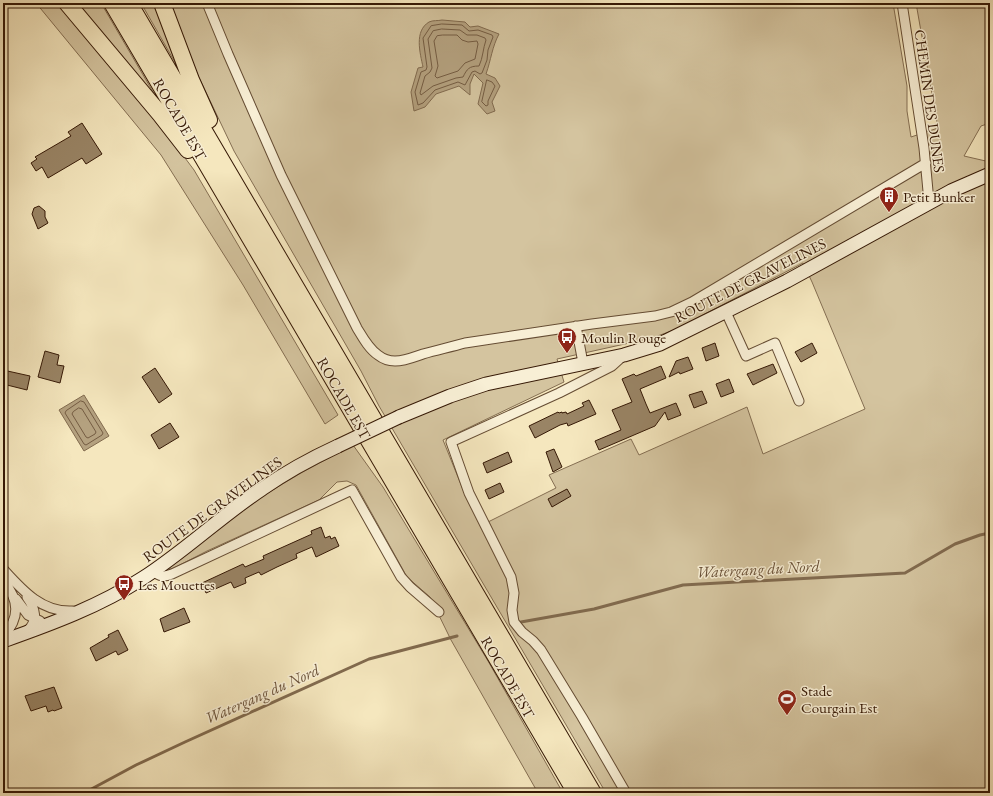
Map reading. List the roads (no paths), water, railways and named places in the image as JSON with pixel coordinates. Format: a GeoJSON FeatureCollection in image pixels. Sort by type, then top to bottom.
{"type":"FeatureCollection","features":[{"type":"Feature","properties":{"kind":"highway"},"geometry":{"type":"LineString","coordinates":[[67,3],[190,151],[246,230]]}},
{"type":"Feature","properties":{"kind":"highway","name":"ROCADE EST"},"geometry":{"type":"LineString","coordinates":[[112,3],[576,793]]}},
{"type":"Feature","properties":{"kind":"highway","name":"ROCADE EST"},"geometry":{"type":"LineString","coordinates":[[129,3],[593,793]]}},
{"type":"Feature","properties":{"kind":"highway"},"geometry":{"type":"LineString","coordinates":[[162,3],[194,88],[212,128],[218,154]]}},
{"type":"Feature","properties":{"kind":"main road","name":"ROUTE DE GRAVELINES"},"geometry":{"type":"LineString","coordinates":[[3,641],[81,611],[127,588],[153,572],[261,489],[300,465],[399,417],[433,402],[477,386],[624,355],[660,344],[811,268],[929,202],[990,174]]}},
{"type":"Feature","properties":{"kind":"street"},"geometry":{"type":"LineString","coordinates":[[207,3],[285,184],[357,328],[378,356],[389,360],[399,361],[465,343],[576,326],[655,316],[686,305],[926,162]]}},
{"type":"Feature","properties":{"kind":"street","name":"CHEMIN DES DUNES"},"geometry":{"type":"LineString","coordinates":[[902,3],[926,162],[929,202]]}},
{"type":"Feature","properties":{"kind":"street"},"geometry":{"type":"LineString","coordinates":[[726,312],[746,356],[775,343],[799,400]]}},
{"type":"Feature","properties":{"kind":"street"},"geometry":{"type":"LineString","coordinates":[[576,326],[583,363]]}},
{"type":"Feature","properties":{"kind":"street"},"geometry":{"type":"LineString","coordinates":[[624,355],[612,366],[595,375],[555,395],[451,442],[466,486],[511,577],[514,593],[512,610],[514,622],[541,650],[626,793]]}},
{"type":"Feature","properties":{"kind":"street"},"geometry":{"type":"LineString","coordinates":[[153,572],[162,576],[172,574],[352,490],[401,577],[410,587],[439,612]]}},
{"type":"Feature","properties":{"kind":"street"},"geometry":{"type":"LineString","coordinates":[[3,569],[23,591],[33,606],[35,620],[32,627],[23,634]]}},
{"type":"Feature","properties":{"kind":"street"},"geometry":{"type":"LineString","coordinates":[[3,581],[28,615],[35,620],[52,623]]}},
{"type":"Feature","properties":{"kind":"street"},"geometry":{"type":"LineString","coordinates":[[23,591],[51,609],[60,611],[81,611]]}},
{"type":"Feature","properties":{"kind":"street"},"geometry":{"type":"LineString","coordinates":[[3,637],[10,628],[14,617],[16,604],[15,598]]}},
{"type":"Feature","properties":{"kind":"water"},"geometry":{"type":"Polygon","coordinates":[[[442,20],[465,22],[470,27],[478,26],[499,34],[486,74],[495,78],[500,86],[492,102],[495,111],[487,114],[478,104],[483,83],[474,74],[470,84],[470,95],[459,86],[436,94],[425,107],[414,111],[411,92],[418,68],[423,67],[419,43],[421,31],[429,22],[442,20]]]}},
{"type":"Feature","properties":{"kind":"water"},"geometry":{"type":"Polygon","coordinates":[[[84,395],[109,436],[84,451],[59,410],[84,395]]]}},
{"type":"Feature","properties":{"kind":"waterway","name":"Watergang du Nord"},"geometry":{"type":"LineString","coordinates":[[521,622],[594,609],[683,585],[905,573],[955,544],[990,533]]}},
{"type":"Feature","properties":{"kind":"waterway","name":"Watergang du Nord"},"geometry":{"type":"LineString","coordinates":[[84,793],[136,765],[369,659],[457,636]]}},
{"type":"Feature","properties":{"kind":"place","name":"Petit Bunker"},"geometry":{"type":"Point","coordinates":[889,213]}},
{"type":"Feature","properties":{"kind":"place","name":"Moulin Rouge"},"geometry":{"type":"Point","coordinates":[567,354]}},
{"type":"Feature","properties":{"kind":"place","name":"Les Mouettes"},"geometry":{"type":"Point","coordinates":[124,601]}},
{"type":"Feature","properties":{"kind":"place","name":"Stade Courgain Est"},"geometry":{"type":"Point","coordinates":[787,716]}}]}
